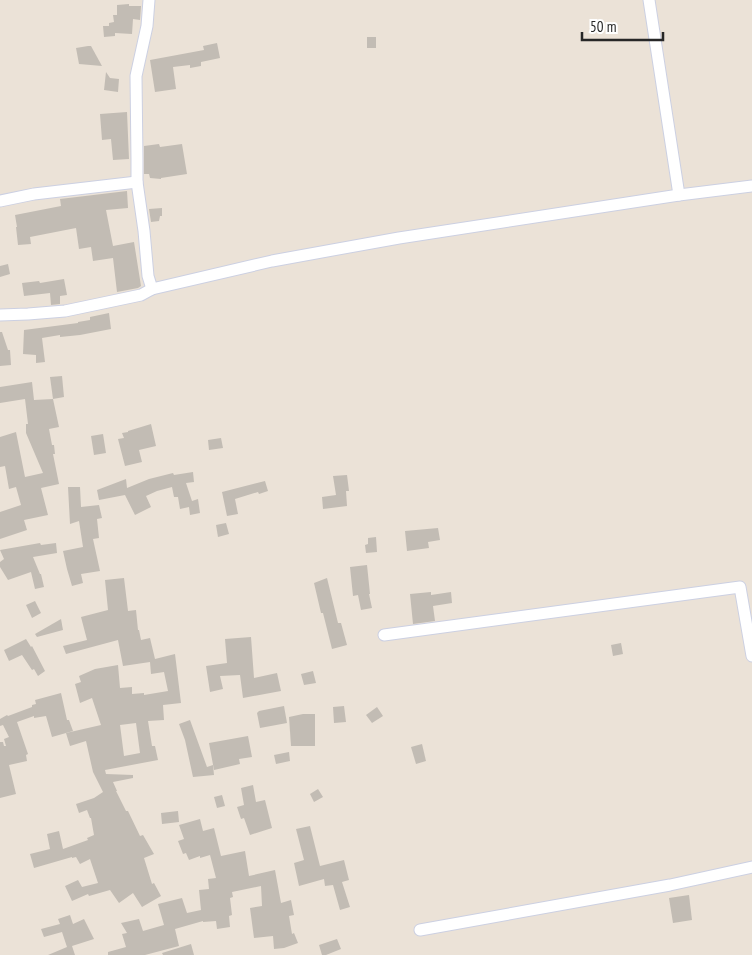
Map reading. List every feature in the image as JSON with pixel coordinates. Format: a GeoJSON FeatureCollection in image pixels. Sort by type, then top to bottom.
{"type":"FeatureCollection","features":[{"type":"Feature","properties":{"kind":"street"},"geometry":{"type":"LineString","coordinates":[[149,0],[147,26],[136,76],[137,182],[148,276],[152,289]]}},
{"type":"Feature","properties":{"kind":"street"},"geometry":{"type":"LineString","coordinates":[[649,0],[679,195]]}},
{"type":"Feature","properties":{"kind":"street"},"geometry":{"type":"LineString","coordinates":[[0,201],[34,194],[137,182]]}},
{"type":"Feature","properties":{"kind":"street"},"geometry":{"type":"LineString","coordinates":[[0,315],[65,311],[141,295],[152,289],[272,260],[399,238],[679,195],[752,186]]}},
{"type":"Feature","properties":{"kind":"street"},"geometry":{"type":"LineString","coordinates":[[384,635],[752,584]]}},
{"type":"Feature","properties":{"kind":"street"},"geometry":{"type":"LineString","coordinates":[[740,587],[752,656]]}},
{"type":"Feature","properties":{"kind":"street"},"geometry":{"type":"LineString","coordinates":[[420,930],[670,885],[752,867]]}},
{"type":"Feature","properties":{"kind":"building"},"geometry":{"type":"Polygon","coordinates":[[[129,4],[129,6],[141,6],[140,20],[133,19],[132,34],[115,33],[115,36],[104,37],[103,26],[109,26],[109,23],[114,22],[113,15],[117,15],[117,5],[129,4]]]}},
{"type":"Feature","properties":{"kind":"building"},"geometry":{"type":"Polygon","coordinates":[[[367,37],[376,37],[376,48],[367,48],[367,37]]]}},
{"type":"Feature","properties":{"kind":"building"},"geometry":{"type":"Polygon","coordinates":[[[217,43],[220,58],[201,62],[201,66],[190,68],[190,65],[173,67],[176,89],[155,92],[150,60],[204,50],[203,46],[217,43]]]}},
{"type":"Feature","properties":{"kind":"building"},"geometry":{"type":"Polygon","coordinates":[[[91,46],[102,66],[79,64],[76,48],[91,46]]]}},
{"type":"Feature","properties":{"kind":"building"},"geometry":{"type":"Polygon","coordinates":[[[106,72],[110,78],[119,79],[118,92],[104,90],[106,72]]]}},
{"type":"Feature","properties":{"kind":"building"},"geometry":{"type":"Polygon","coordinates":[[[127,112],[129,159],[113,160],[111,139],[102,140],[100,114],[127,112]]]}},
{"type":"Feature","properties":{"kind":"building"},"geometry":{"type":"Polygon","coordinates":[[[159,144],[160,147],[182,144],[187,174],[161,179],[150,178],[149,174],[144,174],[144,146],[159,144]]]}},
{"type":"Feature","properties":{"kind":"building"},"geometry":{"type":"Polygon","coordinates":[[[127,191],[128,208],[106,210],[113,246],[134,242],[141,286],[138,288],[117,292],[113,258],[93,261],[91,247],[79,249],[76,228],[30,237],[31,244],[18,245],[15,215],[61,206],[60,199],[127,191]]]}},
{"type":"Feature","properties":{"kind":"building"},"geometry":{"type":"Polygon","coordinates":[[[162,208],[162,216],[160,216],[159,221],[151,222],[149,209],[162,208]]]}},
{"type":"Feature","properties":{"kind":"building"},"geometry":{"type":"Polygon","coordinates":[[[8,264],[10,274],[0,277],[0,266],[8,264]]]}},
{"type":"Feature","properties":{"kind":"building"},"geometry":{"type":"Polygon","coordinates":[[[64,279],[67,295],[60,296],[60,304],[51,305],[50,293],[24,296],[22,283],[39,281],[40,283],[64,279]]]}},
{"type":"Feature","properties":{"kind":"building"},"geometry":{"type":"Polygon","coordinates":[[[109,313],[111,329],[80,335],[60,337],[60,335],[42,338],[45,362],[36,363],[36,355],[23,354],[24,330],[78,323],[90,320],[90,317],[109,313]]]}},
{"type":"Feature","properties":{"kind":"building"},"geometry":{"type":"Polygon","coordinates":[[[0,332],[2,332],[8,350],[10,350],[11,365],[0,366],[0,332]]]}},
{"type":"Feature","properties":{"kind":"building"},"geometry":{"type":"Polygon","coordinates":[[[62,376],[64,397],[53,399],[50,377],[62,376]]]}},
{"type":"Feature","properties":{"kind":"building"},"geometry":{"type":"Polygon","coordinates":[[[32,382],[34,400],[53,399],[59,427],[49,429],[52,445],[54,445],[55,454],[53,454],[59,484],[41,488],[48,515],[24,520],[27,530],[0,539],[0,512],[21,505],[16,487],[9,489],[5,466],[0,467],[0,437],[16,432],[25,477],[43,473],[26,433],[26,424],[28,424],[25,399],[0,403],[0,387],[32,382]]]}},
{"type":"Feature","properties":{"kind":"building"},"geometry":{"type":"Polygon","coordinates":[[[151,424],[156,446],[139,450],[142,462],[125,466],[118,439],[124,438],[122,433],[151,424]]]}},
{"type":"Feature","properties":{"kind":"building"},"geometry":{"type":"Polygon","coordinates":[[[103,434],[106,453],[94,455],[91,436],[103,434]]]}},
{"type":"Feature","properties":{"kind":"building"},"geometry":{"type":"Polygon","coordinates":[[[221,438],[223,448],[209,450],[208,440],[221,438]]]}},
{"type":"Feature","properties":{"kind":"building"},"geometry":{"type":"Polygon","coordinates":[[[193,472],[194,482],[186,483],[192,501],[198,499],[200,513],[190,515],[189,507],[180,509],[178,497],[174,497],[172,487],[146,496],[151,507],[135,515],[125,495],[99,500],[97,490],[126,479],[127,488],[149,479],[173,473],[174,475],[193,472]]]}},
{"type":"Feature","properties":{"kind":"building"},"geometry":{"type":"Polygon","coordinates":[[[347,475],[349,491],[346,491],[347,506],[323,509],[322,497],[336,495],[333,476],[347,475]]]}},
{"type":"Feature","properties":{"kind":"building"},"geometry":{"type":"Polygon","coordinates":[[[265,481],[268,491],[235,499],[238,514],[227,516],[222,492],[265,481]]]}},
{"type":"Feature","properties":{"kind":"building"},"geometry":{"type":"Polygon","coordinates":[[[68,487],[80,487],[81,507],[99,505],[102,518],[97,519],[99,538],[93,539],[100,571],[81,574],[83,583],[72,586],[63,551],[83,547],[79,521],[70,524],[68,487]]]}},
{"type":"Feature","properties":{"kind":"building"},"geometry":{"type":"Polygon","coordinates":[[[226,523],[229,534],[218,537],[216,525],[226,523]]]}},
{"type":"Feature","properties":{"kind":"building"},"geometry":{"type":"Polygon","coordinates":[[[438,528],[440,540],[428,542],[429,548],[407,551],[405,531],[438,528]]]}},
{"type":"Feature","properties":{"kind":"building"},"geometry":{"type":"Polygon","coordinates":[[[376,537],[377,552],[366,553],[365,545],[368,544],[368,538],[376,537]]]}},
{"type":"Feature","properties":{"kind":"building"},"geometry":{"type":"Polygon","coordinates":[[[40,543],[41,545],[56,543],[57,553],[33,557],[41,574],[44,587],[35,589],[31,572],[8,580],[0,567],[0,562],[4,559],[0,550],[40,543]]]}},
{"type":"Feature","properties":{"kind":"building"},"geometry":{"type":"Polygon","coordinates":[[[367,565],[372,608],[361,610],[358,595],[353,596],[350,567],[367,565]]]}},
{"type":"Feature","properties":{"kind":"building"},"geometry":{"type":"Polygon","coordinates":[[[124,578],[128,611],[136,610],[141,640],[150,638],[155,659],[175,654],[181,703],[163,705],[164,720],[148,721],[152,746],[155,746],[158,760],[105,770],[106,774],[133,775],[133,778],[113,782],[140,836],[143,835],[154,854],[144,858],[152,884],[154,883],[161,896],[142,907],[133,893],[119,903],[110,890],[89,896],[88,894],[72,901],[65,886],[78,880],[82,887],[98,883],[90,859],[80,864],[76,857],[72,857],[34,868],[30,854],[50,849],[47,834],[59,831],[63,849],[88,840],[87,838],[94,835],[91,818],[87,810],[79,813],[76,804],[94,798],[103,792],[93,772],[86,741],[70,746],[66,733],[101,725],[92,698],[80,703],[75,684],[81,682],[79,676],[95,669],[118,665],[120,688],[132,687],[132,694],[144,693],[144,695],[168,691],[164,672],[151,674],[150,662],[123,666],[118,640],[66,654],[63,646],[87,640],[81,617],[108,610],[105,580],[124,578]],[[136,723],[120,725],[124,756],[140,753],[136,723]]]}},
{"type":"Feature","properties":{"kind":"building"},"geometry":{"type":"Polygon","coordinates":[[[327,578],[338,623],[341,623],[347,645],[332,649],[314,583],[327,578]]]}},
{"type":"Feature","properties":{"kind":"building"},"geometry":{"type":"Polygon","coordinates":[[[431,592],[431,595],[451,592],[452,603],[433,606],[435,621],[413,624],[410,594],[431,592]]]}},
{"type":"Feature","properties":{"kind":"building"},"geometry":{"type":"Polygon","coordinates":[[[35,601],[41,613],[32,618],[26,605],[35,601]]]}},
{"type":"Feature","properties":{"kind":"building"},"geometry":{"type":"Polygon","coordinates":[[[61,619],[63,630],[37,637],[35,634],[61,619]]]}},
{"type":"Feature","properties":{"kind":"building"},"geometry":{"type":"Polygon","coordinates":[[[251,637],[254,678],[277,673],[281,691],[243,698],[240,675],[220,676],[223,689],[210,692],[206,666],[227,663],[225,639],[251,637]]]}},
{"type":"Feature","properties":{"kind":"building"},"geometry":{"type":"Polygon","coordinates":[[[26,639],[32,646],[45,671],[38,676],[22,655],[9,661],[4,650],[26,639]]]}},
{"type":"Feature","properties":{"kind":"building"},"geometry":{"type":"Polygon","coordinates":[[[621,643],[623,654],[613,656],[611,645],[621,643]]]}},
{"type":"Feature","properties":{"kind":"building"},"geometry":{"type":"Polygon","coordinates":[[[313,671],[316,683],[304,685],[301,674],[313,671]]]}},
{"type":"Feature","properties":{"kind":"building"},"geometry":{"type":"Polygon","coordinates":[[[61,693],[67,720],[69,720],[73,731],[52,737],[46,716],[34,718],[34,716],[17,722],[28,754],[26,755],[27,761],[9,765],[16,794],[0,798],[0,742],[3,742],[4,746],[6,746],[4,739],[9,737],[3,725],[0,726],[0,719],[32,707],[32,705],[36,704],[35,700],[61,693]]]}},
{"type":"Feature","properties":{"kind":"building"},"geometry":{"type":"Polygon","coordinates":[[[284,706],[287,723],[260,728],[257,713],[259,711],[284,706]]]}},
{"type":"Feature","properties":{"kind":"building"},"geometry":{"type":"Polygon","coordinates":[[[344,706],[346,722],[334,723],[333,707],[344,706]]]}},
{"type":"Feature","properties":{"kind":"building"},"geometry":{"type":"Polygon","coordinates":[[[377,707],[383,716],[372,723],[366,715],[377,707]]]}},
{"type":"Feature","properties":{"kind":"building"},"geometry":{"type":"Polygon","coordinates":[[[315,714],[315,746],[291,746],[289,717],[315,714]]]}},
{"type":"Feature","properties":{"kind":"building"},"geometry":{"type":"Polygon","coordinates":[[[190,720],[207,767],[213,765],[214,775],[193,777],[185,740],[179,724],[190,720]]]}},
{"type":"Feature","properties":{"kind":"building"},"geometry":{"type":"Polygon","coordinates":[[[248,736],[252,757],[239,759],[240,764],[214,770],[209,743],[248,736]]]}},
{"type":"Feature","properties":{"kind":"building"},"geometry":{"type":"Polygon","coordinates":[[[422,744],[426,761],[416,764],[411,747],[422,744]]]}},
{"type":"Feature","properties":{"kind":"building"},"geometry":{"type":"Polygon","coordinates":[[[289,752],[290,761],[276,764],[274,755],[289,752]]]}},
{"type":"Feature","properties":{"kind":"building"},"geometry":{"type":"Polygon","coordinates":[[[253,785],[256,802],[265,800],[272,828],[250,835],[244,818],[241,819],[237,807],[244,805],[241,788],[253,785]]]}},
{"type":"Feature","properties":{"kind":"building"},"geometry":{"type":"Polygon","coordinates":[[[318,789],[323,797],[314,802],[310,794],[318,789]]]}},
{"type":"Feature","properties":{"kind":"building"},"geometry":{"type":"Polygon","coordinates":[[[222,795],[225,806],[217,808],[214,797],[222,795]]]}},
{"type":"Feature","properties":{"kind":"building"},"geometry":{"type":"Polygon","coordinates":[[[178,811],[179,822],[162,824],[161,813],[178,811]]]}},
{"type":"Feature","properties":{"kind":"building"},"geometry":{"type":"Polygon","coordinates":[[[200,819],[203,831],[214,828],[221,856],[245,851],[249,876],[275,870],[281,903],[291,900],[294,915],[289,916],[292,934],[294,933],[298,943],[274,949],[273,936],[254,938],[250,908],[262,906],[261,886],[232,892],[233,897],[230,898],[232,915],[229,916],[230,927],[217,929],[216,921],[203,921],[175,929],[179,946],[145,955],[108,955],[108,952],[126,947],[122,934],[127,933],[121,923],[139,919],[143,931],[164,925],[158,904],[182,898],[187,913],[201,910],[199,890],[209,889],[208,879],[216,878],[210,855],[189,860],[186,853],[183,854],[178,841],[184,839],[179,825],[200,819]]]}},
{"type":"Feature","properties":{"kind":"building"},"geometry":{"type":"Polygon","coordinates":[[[310,826],[320,866],[344,860],[349,880],[342,882],[350,907],[340,910],[333,885],[325,886],[324,879],[299,886],[294,863],[304,860],[296,829],[310,826]]]}},
{"type":"Feature","properties":{"kind":"building"},"geometry":{"type":"Polygon","coordinates":[[[689,895],[692,920],[673,923],[669,898],[689,895]]]}},
{"type":"Feature","properties":{"kind":"building"},"geometry":{"type":"Polygon","coordinates":[[[70,915],[73,924],[84,919],[94,939],[72,946],[75,955],[48,955],[67,947],[62,932],[44,937],[41,929],[60,924],[58,919],[70,915]]]}},
{"type":"Feature","properties":{"kind":"building"},"geometry":{"type":"Polygon","coordinates":[[[337,939],[341,949],[322,955],[319,945],[337,939]]]}},
{"type":"Feature","properties":{"kind":"building"},"geometry":{"type":"Polygon","coordinates":[[[191,944],[194,955],[163,955],[162,953],[191,944]]]}}]}
